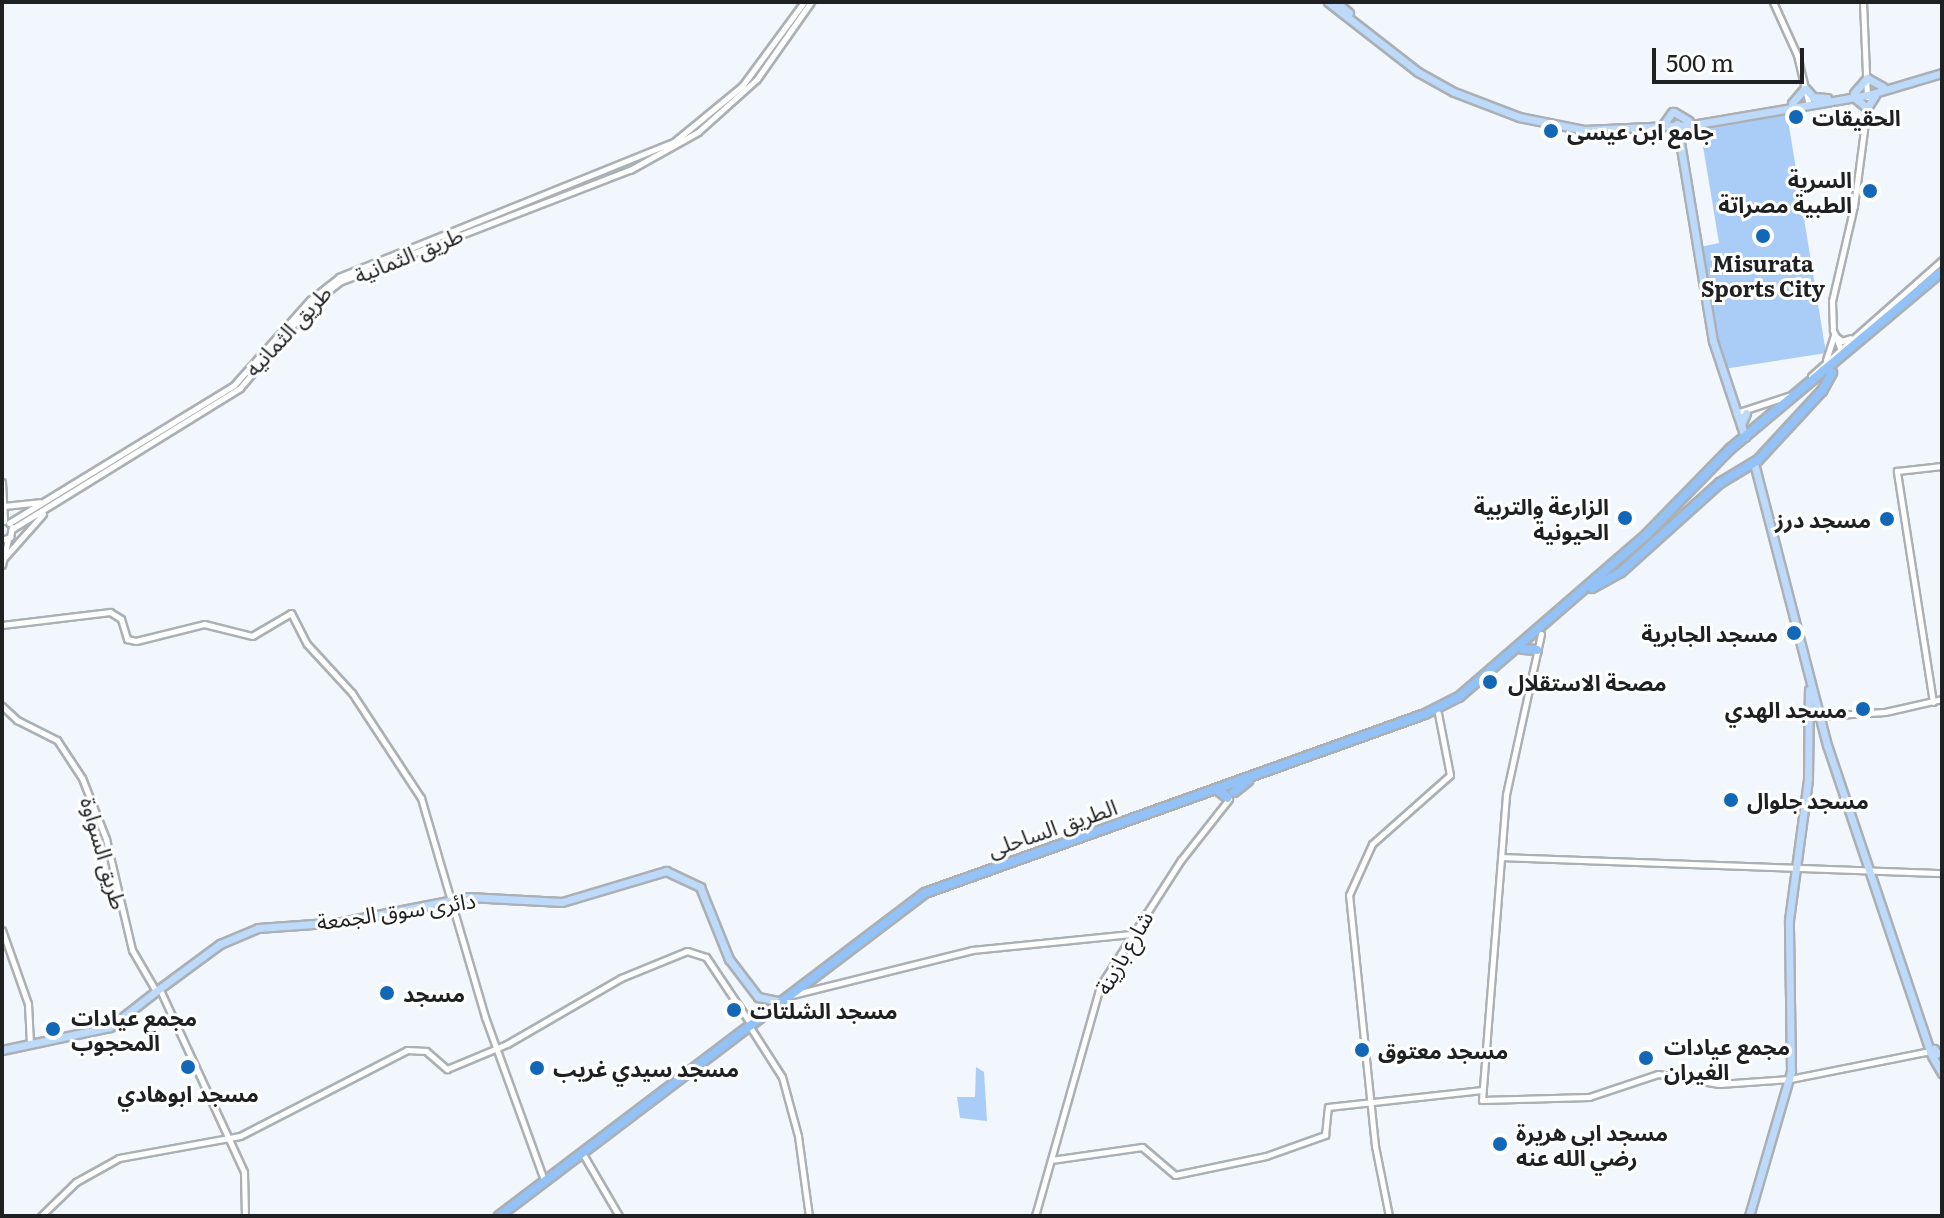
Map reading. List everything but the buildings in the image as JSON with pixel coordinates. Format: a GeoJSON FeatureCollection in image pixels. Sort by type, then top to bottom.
{"type":"FeatureCollection","features":[{"type":"Feature","properties":{"kind":"highway"},"geometry":{"type":"LineString","coordinates":[[1233,789],[1438,713],[1468,696],[1592,588],[1621,572],[1720,483],[1754,463],[1822,391],[1824,373],[1942,271]]}},
{"type":"Feature","properties":{"kind":"highway"},"geometry":{"type":"LineString","coordinates":[[1867,335],[1942,277]]}},
{"type":"Feature","properties":{"kind":"highway","name":"الطريق الساحلى"},"geometry":{"type":"LineString","coordinates":[[502,1216],[778,1001],[925,893],[1233,789],[1448,704],[1647,534],[1745,437],[1824,373]]}},
{"type":"Feature","properties":{"kind":"highway"},"geometry":{"type":"LineString","coordinates":[[1523,649],[1537,650]]}},
{"type":"Feature","properties":{"kind":"highway","name":"الطريق الساحلى"},"geometry":{"type":"LineString","coordinates":[[752,1023],[927,896],[1219,791],[1233,789]]}},
{"type":"Feature","properties":{"kind":"highway","name":"الطريق الساحلى"},"geometry":{"type":"LineString","coordinates":[[502,1216],[544,1181],[548,1172],[586,1153]]}},
{"type":"Feature","properties":{"kind":"main road"},"geometry":{"type":"LineString","coordinates":[[1328,2],[1420,70],[1473,97],[1537,118],[1586,126],[1662,127],[1690,123],[1868,93],[1942,70]]}},
{"type":"Feature","properties":{"kind":"main road"},"geometry":{"type":"LineString","coordinates":[[1336,2],[1420,70]]}},
{"type":"Feature","properties":{"kind":"main road"},"geometry":{"type":"LineString","coordinates":[[1662,127],[1673,112],[1690,123],[1792,103],[1854,95],[1867,78],[1881,90]]}},
{"type":"Feature","properties":{"kind":"main road"},"geometry":{"type":"LineString","coordinates":[[1792,103],[1805,89],[1813,97],[1827,98]]}},
{"type":"Feature","properties":{"kind":"main road"},"geometry":{"type":"LineString","coordinates":[[1854,95],[1867,108],[1881,90]]}},
{"type":"Feature","properties":{"kind":"main road"},"geometry":{"type":"LineString","coordinates":[[1679,142],[1690,123]]}},
{"type":"Feature","properties":{"kind":"main road"},"geometry":{"type":"LineString","coordinates":[[1676,125],[1710,329],[1730,401],[1743,415],[1745,437]]}},
{"type":"Feature","properties":{"kind":"main road"},"geometry":{"type":"LineString","coordinates":[[1662,127],[1679,142]]}},
{"type":"Feature","properties":{"kind":"main road"},"geometry":{"type":"LineString","coordinates":[[1754,463],[1819,716],[1868,870],[1940,1070]]}},
{"type":"Feature","properties":{"kind":"main road"},"geometry":{"type":"LineString","coordinates":[[1749,1216],[1790,1079],[1789,922],[1808,779],[1809,682]]}},
{"type":"Feature","properties":{"kind":"main road","name":"دائرى سوق الجمعة"},"geometry":{"type":"LineString","coordinates":[[2,1050],[110,1027],[208,951],[252,930],[341,922],[452,900],[562,902],[655,872],[680,874],[704,892],[723,948],[758,997]]}},
{"type":"Feature","properties":{"kind":"main road"},"geometry":{"type":"LineString","coordinates":[[752,1023],[761,1009],[758,997],[778,1001]]}},
{"type":"Feature","properties":{"kind":"street","name":"طريق الثمانيه"},"geometry":{"type":"LineString","coordinates":[[5,521],[46,505],[234,385],[310,300],[339,277],[675,141],[742,86],[804,2]]}},
{"type":"Feature","properties":{"kind":"street","name":"طريق الثمانية"},"geometry":{"type":"LineString","coordinates":[[12,529],[46,505],[240,388],[310,305],[339,282],[630,170],[698,132],[757,79],[811,2]]}},
{"type":"Feature","properties":{"kind":"street"},"geometry":{"type":"LineString","coordinates":[[1773,2],[1802,78],[1807,103]]}},
{"type":"Feature","properties":{"kind":"street"},"geometry":{"type":"LineString","coordinates":[[1824,373],[1834,335],[1833,295],[1856,193],[1867,108],[1863,2]]}},
{"type":"Feature","properties":{"kind":"street"},"geometry":{"type":"LineString","coordinates":[[1743,415],[1783,399],[1824,373],[1841,350],[1867,335],[1942,260]]}},
{"type":"Feature","properties":{"kind":"street"},"geometry":{"type":"LineString","coordinates":[[1834,335],[1845,341],[1867,335]]}},
{"type":"Feature","properties":{"kind":"street"},"geometry":{"type":"LineString","coordinates":[[1834,335],[1841,350]]}},
{"type":"Feature","properties":{"kind":"street"},"geometry":{"type":"LineString","coordinates":[[1933,702],[1897,471],[1942,466]]}},
{"type":"Feature","properties":{"kind":"street"},"geometry":{"type":"LineString","coordinates":[[2,482],[5,521],[12,529],[5,539],[3,562]]}},
{"type":"Feature","properties":{"kind":"street"},"geometry":{"type":"LineString","coordinates":[[4,506],[46,505]]}},
{"type":"Feature","properties":{"kind":"street"},"geometry":{"type":"LineString","coordinates":[[3,562],[46,505]]}},
{"type":"Feature","properties":{"kind":"street"},"geometry":{"type":"LineString","coordinates":[[2,625],[110,612],[120,617],[132,641],[204,624],[252,636],[291,613],[307,644],[352,693],[419,794],[495,1048],[548,1172]]}},
{"type":"Feature","properties":{"kind":"street"},"geometry":{"type":"LineString","coordinates":[[1541,634],[1508,786],[1502,857],[1493,912],[1482,1100],[1598,1095],[1658,1074],[1719,1084],[1790,1079],[1935,1052]]}},
{"type":"Feature","properties":{"kind":"street"},"geometry":{"type":"LineString","coordinates":[[1819,716],[1885,712],[1942,699]]}},
{"type":"Feature","properties":{"kind":"street","name":"طريق السواوة"},"geometry":{"type":"LineString","coordinates":[[2,706],[14,718],[57,740],[82,778],[106,839],[132,950],[159,991],[246,1178],[245,1216]]}},
{"type":"Feature","properties":{"kind":"street"},"geometry":{"type":"LineString","coordinates":[[1389,1216],[1377,1159],[1349,895],[1373,842],[1450,775],[1438,713]]}},
{"type":"Feature","properties":{"kind":"street"},"geometry":{"type":"LineString","coordinates":[[2,720],[14,718]]}},
{"type":"Feature","properties":{"kind":"street","name":"شارع بازينة"},"geometry":{"type":"LineString","coordinates":[[1035,1216],[1097,991],[1132,934],[1233,789]]}},
{"type":"Feature","properties":{"kind":"street"},"geometry":{"type":"LineString","coordinates":[[1502,857],[1942,873]]}},
{"type":"Feature","properties":{"kind":"street"},"geometry":{"type":"LineString","coordinates":[[2,930],[28,1004],[30,1045]]}},
{"type":"Feature","properties":{"kind":"street"},"geometry":{"type":"LineString","coordinates":[[791,996],[972,950],[1132,934]]}},
{"type":"Feature","properties":{"kind":"street"},"geometry":{"type":"LineString","coordinates":[[41,1216],[76,1182],[119,1158],[230,1139],[407,1050],[426,1051],[447,1069],[495,1048],[621,978],[692,950],[706,957],[752,1023],[782,1077],[798,1136],[809,1216]]}},
{"type":"Feature","properties":{"kind":"street"},"geometry":{"type":"LineString","coordinates":[[1050,1160],[1140,1147],[1172,1174],[1188,1173],[1266,1156],[1324,1135],[1326,1108],[1482,1090]]}},
{"type":"Feature","properties":{"kind":"street"},"geometry":{"type":"LineString","coordinates":[[586,1153],[619,1216]]}},
{"type":"Feature","properties":{"kind":"shaded area","name":"Misurata Sports City"},"geometry":{"type":"Polygon","coordinates":[[[1787,114],[1826,353],[1724,369],[1700,247],[1719,243],[1700,128],[1787,114]]]}},
{"type":"Feature","properties":{"kind":"shaded area"},"geometry":{"type":"Polygon","coordinates":[[[976,1067],[984,1072],[987,1121],[960,1118],[957,1097],[975,1097],[976,1067]]]}},
{"type":"Feature","properties":{"kind":"place","name":"الحقيقات"},"geometry":{"type":"Point","coordinates":[1796,117]}},
{"type":"Feature","properties":{"kind":"place","name":"جامع ابن عيسى"},"geometry":{"type":"Point","coordinates":[1551,131]}},
{"type":"Feature","properties":{"kind":"place","name":"السرية الطبية مصراتة"},"geometry":{"type":"Point","coordinates":[1870,191]}},
{"type":"Feature","properties":{"kind":"place","name":"Misurata Sports City"},"geometry":{"type":"Point","coordinates":[1763,236]}},
{"type":"Feature","properties":{"kind":"place","name":"الزارعة والتربية الحيونية"},"geometry":{"type":"Point","coordinates":[1625,518]}},
{"type":"Feature","properties":{"kind":"place","name":"مسجد درز"},"geometry":{"type":"Point","coordinates":[1887,519]}},
{"type":"Feature","properties":{"kind":"place","name":"مسجد الجابرية"},"geometry":{"type":"Point","coordinates":[1794,633]}},
{"type":"Feature","properties":{"kind":"place","name":"مصحة الاستقلال"},"geometry":{"type":"Point","coordinates":[1490,682]}},
{"type":"Feature","properties":{"kind":"place","name":"مسجد الهدي"},"geometry":{"type":"Point","coordinates":[1863,709]}},
{"type":"Feature","properties":{"kind":"place","name":"مسجد جلوال"},"geometry":{"type":"Point","coordinates":[1731,800]}},
{"type":"Feature","properties":{"kind":"place","name":"مسجد"},"geometry":{"type":"Point","coordinates":[387,993]}},
{"type":"Feature","properties":{"kind":"place","name":"مسجد الشلتات"},"geometry":{"type":"Point","coordinates":[734,1010]}},
{"type":"Feature","properties":{"kind":"place","name":"مجمع عيادات المحجوب"},"geometry":{"type":"Point","coordinates":[53,1029]}},
{"type":"Feature","properties":{"kind":"place","name":"مسجد معتوق"},"geometry":{"type":"Point","coordinates":[1362,1050]}},
{"type":"Feature","properties":{"kind":"place","name":"مجمع عيادات الغيران"},"geometry":{"type":"Point","coordinates":[1646,1058]}},
{"type":"Feature","properties":{"kind":"place","name":"مسجد ابوهادي"},"geometry":{"type":"Point","coordinates":[188,1067]}},
{"type":"Feature","properties":{"kind":"place","name":"مسجد سيدي غريب"},"geometry":{"type":"Point","coordinates":[537,1068]}},
{"type":"Feature","properties":{"kind":"place","name":"مسجد ابي هريرة رضي الله عنه"},"geometry":{"type":"Point","coordinates":[1500,1144]}}]}
